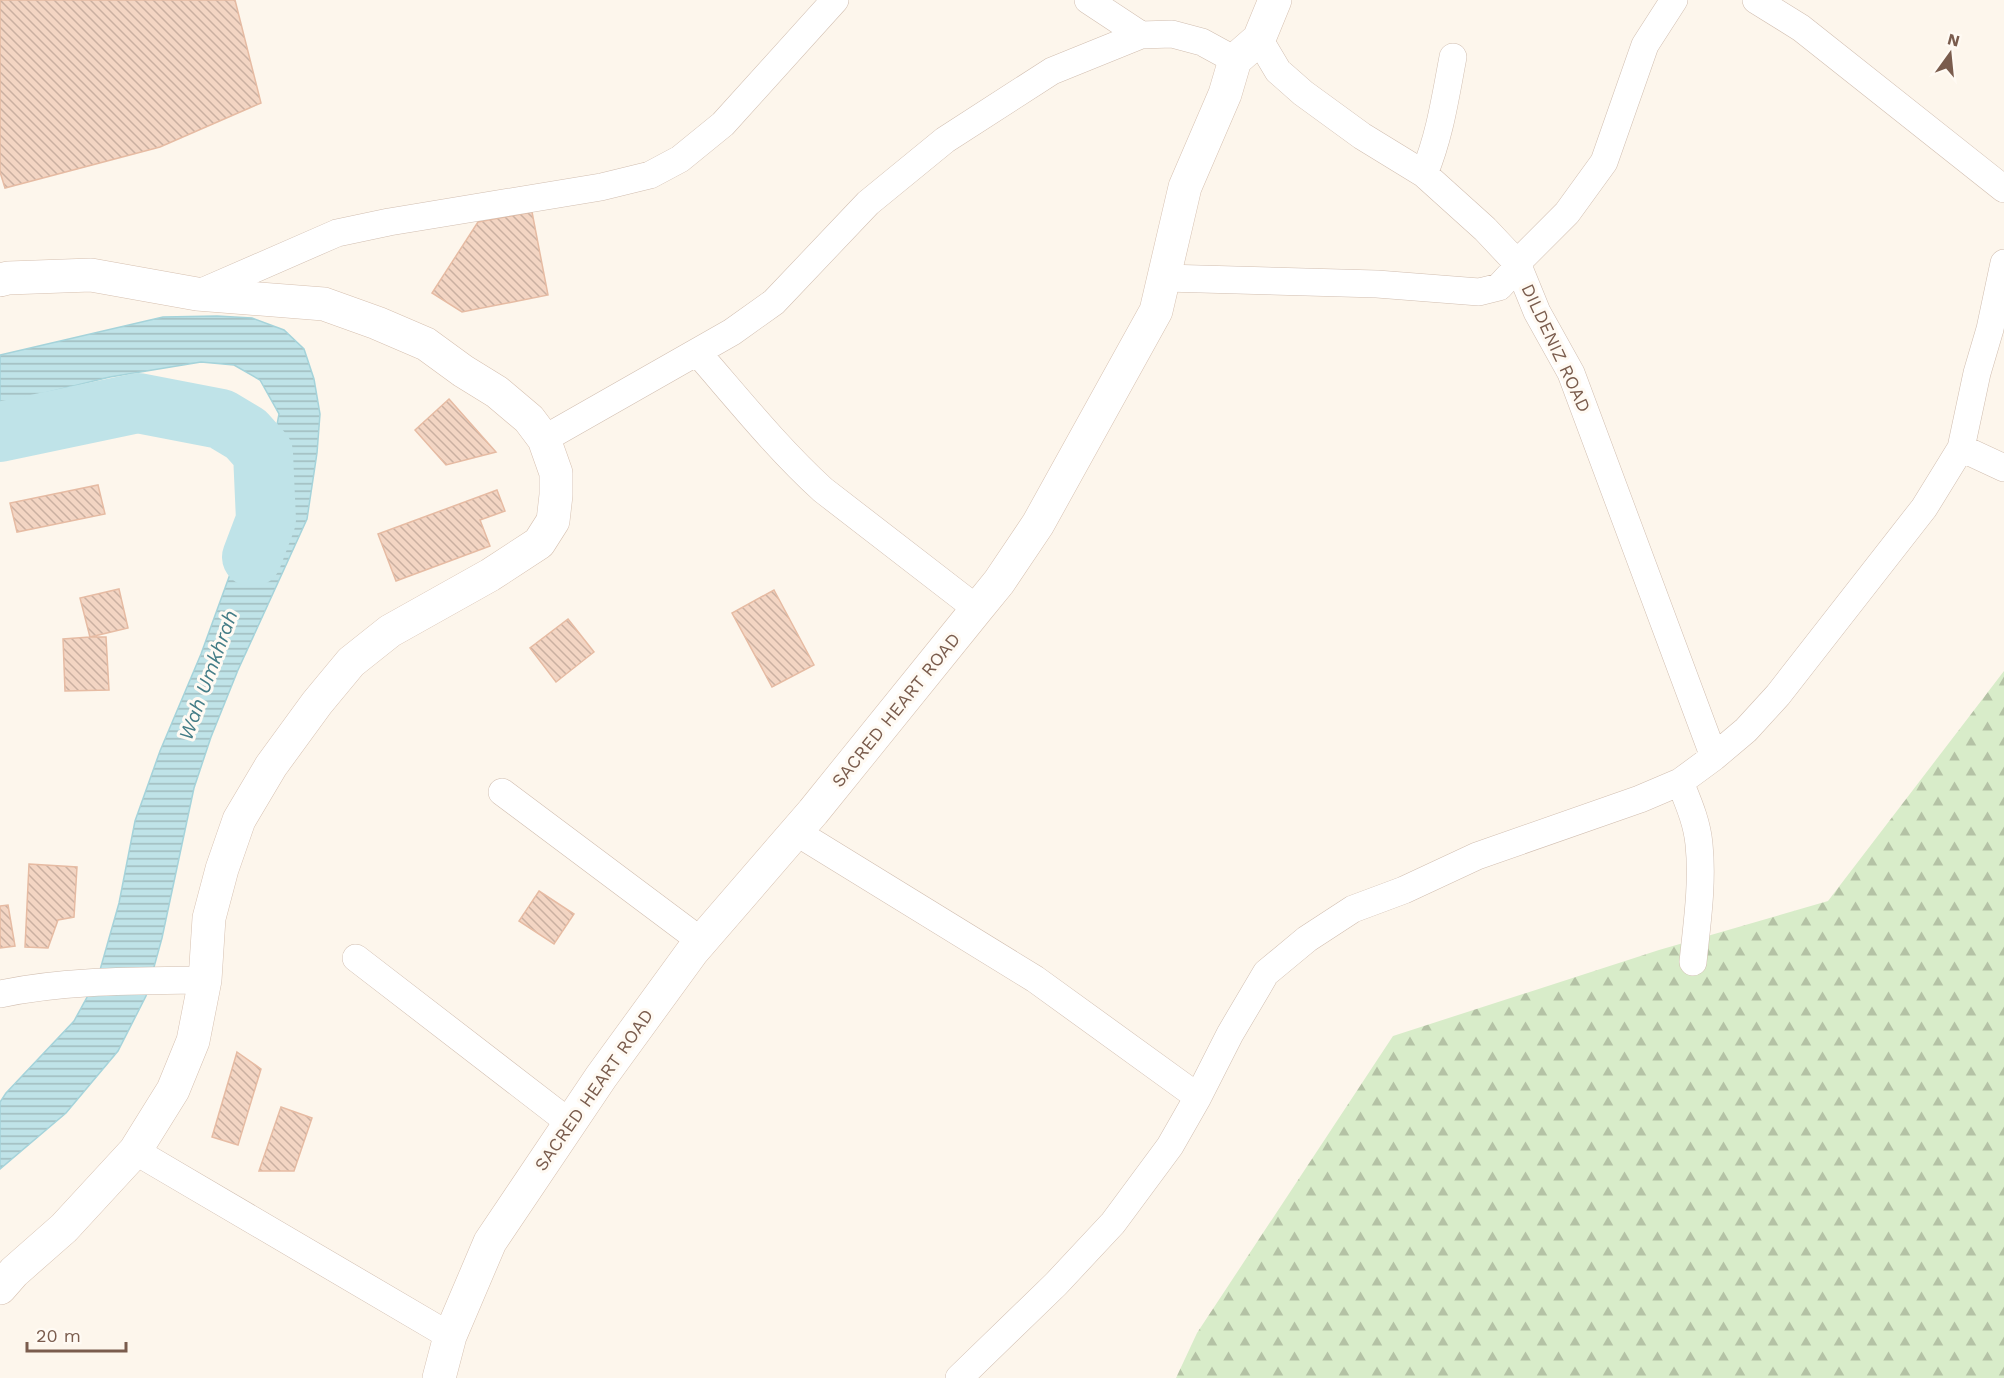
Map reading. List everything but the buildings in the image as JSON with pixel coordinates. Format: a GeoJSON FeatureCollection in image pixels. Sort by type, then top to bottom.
{"type":"FeatureCollection","features":[{"type":"Feature","properties":{"kind":"street"},"geometry":{"type":"LineString","coordinates":[[197,294],[337,233],[389,222],[601,187],[650,175],[680,159],[723,124],[835,0]]}},
{"type":"Feature","properties":{"kind":"street"},"geometry":{"type":"LineString","coordinates":[[1088,0],[1141,35]]}},
{"type":"Feature","properties":{"kind":"street","name":"SACRED HEART ROAD"},"geometry":{"type":"LineString","coordinates":[[439,1378],[450,1336],[490,1242],[601,1077],[701,941],[796,832],[999,582],[1038,524],[1156,311],[1185,187],[1225,94],[1275,0]]}},
{"type":"Feature","properties":{"kind":"street"},"geometry":{"type":"LineString","coordinates":[[1165,278],[1377,284],[1479,292],[1499,287],[1517,263],[1567,213],[1604,162],[1645,45],[1674,0]]}},
{"type":"Feature","properties":{"kind":"street"},"geometry":{"type":"LineString","coordinates":[[1756,0],[1801,28],[2004,189]]}},
{"type":"Feature","properties":{"kind":"street"},"geometry":{"type":"LineString","coordinates":[[544,439],[732,332],[774,302],[868,203],[945,140],[1052,71],[1141,35],[1172,34],[1247,50]]}},
{"type":"Feature","properties":{"kind":"street","name":"DILDENIZ ROAD"},"geometry":{"type":"LineString","coordinates":[[1247,50],[1362,136],[1424,174],[1485,229],[1517,263],[1536,312],[1571,373],[1714,757]]}},
{"type":"Feature","properties":{"kind":"street"},"geometry":{"type":"LineString","coordinates":[[1424,174],[1441,123],[1453,57]]}},
{"type":"Feature","properties":{"kind":"street"},"geometry":{"type":"LineString","coordinates":[[959,1378],[1056,1284],[1113,1224],[1170,1146],[1230,1034],[1266,973],[1307,939],[1353,909],[1404,890],[1477,856],[1640,799],[1680,782],[1746,730],[1778,695],[1924,508],[1961,448],[2004,263]]}},
{"type":"Feature","properties":{"kind":"street"},"geometry":{"type":"LineString","coordinates":[[0,280],[91,275],[197,294],[324,304],[426,344],[497,392],[529,418],[544,439],[556,473],[553,520],[539,543],[490,575],[390,631],[351,662],[317,703],[271,766],[239,820],[222,869],[209,918],[205,980],[193,1041],[173,1090],[135,1151],[64,1228],[14,1272],[0,1288]]}},
{"type":"Feature","properties":{"kind":"street"},"geometry":{"type":"LineString","coordinates":[[697,352],[801,471],[977,609]]}},
{"type":"Feature","properties":{"kind":"street"},"geometry":{"type":"LineString","coordinates":[[1961,448],[2004,468]]}},
{"type":"Feature","properties":{"kind":"street"},"geometry":{"type":"LineString","coordinates":[[1680,782],[1693,816],[1699,844],[1700,884],[1693,962]]}},
{"type":"Feature","properties":{"kind":"street"},"geometry":{"type":"LineString","coordinates":[[502,792],[701,941]]}},
{"type":"Feature","properties":{"kind":"street"},"geometry":{"type":"LineString","coordinates":[[796,832],[1035,979],[1198,1097]]}},
{"type":"Feature","properties":{"kind":"street"},"geometry":{"type":"LineString","coordinates":[[356,958],[570,1123]]}},
{"type":"Feature","properties":{"kind":"street"},"geometry":{"type":"LineString","coordinates":[[0,994],[23,989],[89,984],[205,980]]}},
{"type":"Feature","properties":{"kind":"street"},"geometry":{"type":"LineString","coordinates":[[135,1151],[450,1336]]}},
{"type":"Feature","properties":{"kind":"green space"},"geometry":{"type":"Polygon","coordinates":[[[2004,671],[2004,1378],[1176,1378],[1197,1333],[1393,1036],[1659,950],[1828,901],[2004,671]]]}},
{"type":"Feature","properties":{"kind":"water"},"geometry":{"type":"Polygon","coordinates":[[[163,317],[252,318],[284,330],[304,349],[314,379],[320,414],[317,453],[307,519],[238,670],[211,737],[194,788],[162,938],[146,996],[118,1051],[66,1113],[0,1169],[0,1102],[74,1021],[98,977],[119,903],[135,821],[160,751],[201,654],[261,489],[279,414],[260,380],[234,365],[201,362],[110,377],[0,404],[0,355],[163,317]]]}},
{"type":"Feature","properties":{"kind":"waterway","name":"Wah Umkhrah"},"geometry":{"type":"LineString","coordinates":[[0,432],[138,403],[221,419],[246,434],[263,453],[266,520],[252,557]]}}]}
